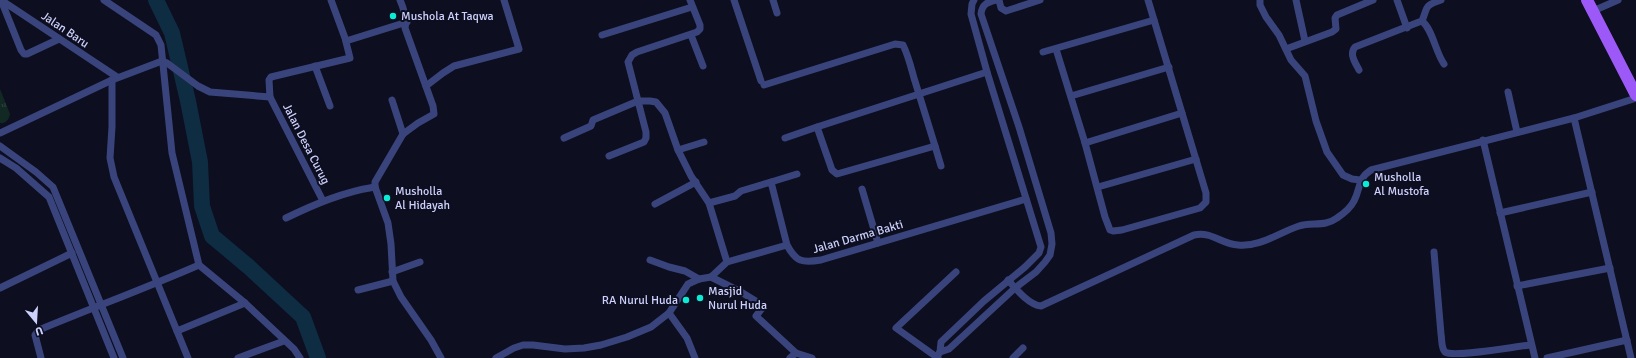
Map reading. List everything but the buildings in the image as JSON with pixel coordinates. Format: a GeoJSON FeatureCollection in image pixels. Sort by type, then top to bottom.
{"type":"FeatureCollection","features":[{"type":"Feature","properties":{"kind":"main road"},"geometry":{"type":"LineString","coordinates":[[1587,0],[1636,95]]}},
{"type":"Feature","properties":{"kind":"street","name":"Jalan Baru"},"geometry":{"type":"LineString","coordinates":[[1,0],[115,78]]}},
{"type":"Feature","properties":{"kind":"street","name":"Jalan Baru"},"geometry":{"type":"LineString","coordinates":[[1,0],[24,54],[28,54],[59,39]]}},
{"type":"Feature","properties":{"kind":"street"},"geometry":{"type":"LineString","coordinates":[[104,0],[156,35],[161,45],[165,62],[172,154],[199,265],[245,303],[294,349],[300,358]]}},
{"type":"Feature","properties":{"kind":"street","name":"Jalan Desa Curug"},"geometry":{"type":"LineString","coordinates":[[323,201],[270,97],[269,80],[271,77],[350,58],[346,41],[331,0]]}},
{"type":"Feature","properties":{"kind":"street"},"geometry":{"type":"LineString","coordinates":[[400,0],[407,22],[405,28],[433,106],[434,114],[418,123],[404,134],[375,182],[375,187],[388,223],[393,281],[401,297],[431,340],[441,358]]}},
{"type":"Feature","properties":{"kind":"street"},"geometry":{"type":"LineString","coordinates":[[426,86],[443,72],[454,66],[519,49],[504,0]]}},
{"type":"Feature","properties":{"kind":"street"},"geometry":{"type":"LineString","coordinates":[[734,0],[762,83],[895,44],[903,45],[906,50],[942,166]]}},
{"type":"Feature","properties":{"kind":"street"},"geometry":{"type":"LineString","coordinates":[[773,0],[777,13]]}},
{"type":"Feature","properties":{"kind":"street"},"geometry":{"type":"LineString","coordinates":[[938,356],[941,342],[984,301],[1025,267],[1039,253],[1041,247],[987,72],[971,14],[974,0]]}},
{"type":"Feature","properties":{"kind":"street"},"geometry":{"type":"LineString","coordinates":[[938,356],[949,349],[1015,288],[1036,272],[1050,255],[1052,244],[1050,233],[1019,127],[981,14],[985,4],[998,0],[1001,8],[1006,11],[1040,0]]}},
{"type":"Feature","properties":{"kind":"street"},"geometry":{"type":"LineString","coordinates":[[1056,49],[1109,228],[1113,231],[1122,230],[1193,210],[1203,205],[1207,198],[1148,0]]}},
{"type":"Feature","properties":{"kind":"street"},"geometry":{"type":"LineString","coordinates":[[1260,0],[1260,5],[1266,18],[1279,35],[1291,60],[1305,76],[1316,121],[1327,152],[1344,175],[1352,179],[1360,180]]}},
{"type":"Feature","properties":{"kind":"street"},"geometry":{"type":"LineString","coordinates":[[1296,0],[1305,41]]}},
{"type":"Feature","properties":{"kind":"street"},"geometry":{"type":"LineString","coordinates":[[1286,48],[1332,32],[1336,29],[1335,18],[1337,16],[1373,0]]}},
{"type":"Feature","properties":{"kind":"street"},"geometry":{"type":"LineString","coordinates":[[1397,0],[1407,28]]}},
{"type":"Feature","properties":{"kind":"street"},"geometry":{"type":"LineString","coordinates":[[1359,70],[1352,55],[1352,50],[1355,47],[1407,28],[1422,20],[1428,5],[1441,0]]}},
{"type":"Feature","properties":{"kind":"street"},"geometry":{"type":"LineString","coordinates":[[1593,11],[1618,0]]}},
{"type":"Feature","properties":{"kind":"street"},"geometry":{"type":"LineString","coordinates":[[602,35],[691,3],[698,17],[700,29],[698,32],[691,35],[632,55],[628,62],[646,138],[644,142],[609,156]]}},
{"type":"Feature","properties":{"kind":"street"},"geometry":{"type":"LineString","coordinates":[[1043,52],[1154,20]]}},
{"type":"Feature","properties":{"kind":"street"},"geometry":{"type":"LineString","coordinates":[[1422,20],[1430,30],[1436,51],[1444,64]]}},
{"type":"Feature","properties":{"kind":"street"},"geometry":{"type":"LineString","coordinates":[[346,41],[407,22]]}},
{"type":"Feature","properties":{"kind":"street"},"geometry":{"type":"LineString","coordinates":[[691,35],[703,66]]}},
{"type":"Feature","properties":{"kind":"street"},"geometry":{"type":"LineString","coordinates":[[0,133],[115,78],[165,62]]}},
{"type":"Feature","properties":{"kind":"street","name":"Jalan Desa Curug"},"geometry":{"type":"LineString","coordinates":[[165,62],[187,76],[198,86],[210,92],[270,97]]}},
{"type":"Feature","properties":{"kind":"street"},"geometry":{"type":"LineString","coordinates":[[314,66],[330,106]]}},
{"type":"Feature","properties":{"kind":"street"},"geometry":{"type":"LineString","coordinates":[[1071,96],[1169,67]]}},
{"type":"Feature","properties":{"kind":"street"},"geometry":{"type":"LineString","coordinates":[[785,138],[987,72]]}},
{"type":"Feature","properties":{"kind":"street"},"geometry":{"type":"LineString","coordinates":[[115,78],[110,158],[114,177],[188,358]]}},
{"type":"Feature","properties":{"kind":"street"},"geometry":{"type":"LineString","coordinates":[[1508,92],[1516,132]]}},
{"type":"Feature","properties":{"kind":"street"},"geometry":{"type":"LineString","coordinates":[[1008,280],[1036,306],[1041,306],[1194,235],[1205,234],[1225,242],[1245,245],[1264,242],[1299,226],[1326,224],[1337,218],[1354,201],[1360,180],[1371,170],[1483,140],[1574,118],[1636,98]]}},
{"type":"Feature","properties":{"kind":"street"},"geometry":{"type":"LineString","coordinates":[[392,100],[404,134]]}},
{"type":"Feature","properties":{"kind":"street"},"geometry":{"type":"LineString","coordinates":[[564,138],[591,126],[593,120],[638,101],[650,100],[656,102],[665,113],[678,150],[709,203],[727,262]]}},
{"type":"Feature","properties":{"kind":"street"},"geometry":{"type":"LineString","coordinates":[[1085,143],[1182,113]]}},
{"type":"Feature","properties":{"kind":"street"},"geometry":{"type":"LineString","coordinates":[[1574,118],[1632,358]]}},
{"type":"Feature","properties":{"kind":"street"},"geometry":{"type":"LineString","coordinates":[[817,127],[832,170],[837,174],[935,146]]}},
{"type":"Feature","properties":{"kind":"street"},"geometry":{"type":"LineString","coordinates":[[1006,132],[1019,127]]}},
{"type":"Feature","properties":{"kind":"street"},"geometry":{"type":"LineString","coordinates":[[1483,140],[1534,358]]}},
{"type":"Feature","properties":{"kind":"street"},"geometry":{"type":"LineString","coordinates":[[678,150],[704,142]]}},
{"type":"Feature","properties":{"kind":"street"},"geometry":{"type":"LineString","coordinates":[[0,146],[36,172],[53,187],[123,358]]}},
{"type":"Feature","properties":{"kind":"street"},"geometry":{"type":"LineString","coordinates":[[0,158],[16,168],[49,197],[114,358]]}},
{"type":"Feature","properties":{"kind":"street"},"geometry":{"type":"LineString","coordinates":[[1098,187],[1196,160]]}},
{"type":"Feature","properties":{"kind":"street"},"geometry":{"type":"LineString","coordinates":[[709,203],[735,196],[741,191],[798,174]]}},
{"type":"Feature","properties":{"kind":"street"},"geometry":{"type":"LineString","coordinates":[[655,204],[696,182]]}},
{"type":"Feature","properties":{"kind":"street"},"geometry":{"type":"LineString","coordinates":[[496,358],[514,348],[523,345],[565,349],[584,348],[615,342],[651,327],[670,313],[688,284],[699,279],[711,277],[727,262],[787,246],[771,182]]}},
{"type":"Feature","properties":{"kind":"street","name":"Jalan Desa Curug"},"geometry":{"type":"LineString","coordinates":[[286,218],[323,201],[354,191],[375,187]]}},
{"type":"Feature","properties":{"kind":"street"},"geometry":{"type":"LineString","coordinates":[[862,189],[878,243]]}},
{"type":"Feature","properties":{"kind":"street"},"geometry":{"type":"LineString","coordinates":[[1500,213],[1592,192]]}},
{"type":"Feature","properties":{"kind":"street","name":"Jalan Darma Bakti"},"geometry":{"type":"LineString","coordinates":[[787,246],[792,256],[799,261],[813,261],[1026,198]]}},
{"type":"Feature","properties":{"kind":"street"},"geometry":{"type":"LineString","coordinates":[[1434,252],[1442,346],[1445,351],[1450,354],[1464,354],[1531,345]]}},
{"type":"Feature","properties":{"kind":"street"},"geometry":{"type":"LineString","coordinates":[[0,288],[72,253]]}},
{"type":"Feature","properties":{"kind":"street"},"geometry":{"type":"LineString","coordinates":[[650,260],[669,267],[685,270],[699,279]]}},
{"type":"Feature","properties":{"kind":"street"},"geometry":{"type":"LineString","coordinates":[[392,272],[420,262]]}},
{"type":"Feature","properties":{"kind":"street"},"geometry":{"type":"LineString","coordinates":[[41,358],[35,335],[36,332],[102,304],[157,284],[199,265]]}},
{"type":"Feature","properties":{"kind":"street"},"geometry":{"type":"LineString","coordinates":[[1517,286],[1610,268]]}},
{"type":"Feature","properties":{"kind":"street"},"geometry":{"type":"LineString","coordinates":[[938,356],[896,328],[956,272]]}},
{"type":"Feature","properties":{"kind":"street"},"geometry":{"type":"LineString","coordinates":[[711,277],[741,292],[764,306],[756,316],[796,353],[812,358]]}},
{"type":"Feature","properties":{"kind":"street"},"geometry":{"type":"LineString","coordinates":[[358,290],[393,281]]}},
{"type":"Feature","properties":{"kind":"street"},"geometry":{"type":"LineString","coordinates":[[177,331],[245,303]]}},
{"type":"Feature","properties":{"kind":"street"},"geometry":{"type":"LineString","coordinates":[[670,313],[688,338],[695,358]]}},
{"type":"Feature","properties":{"kind":"street"},"geometry":{"type":"LineString","coordinates":[[1547,358],[1627,340]]}},
{"type":"Feature","properties":{"kind":"street"},"geometry":{"type":"LineString","coordinates":[[238,358],[284,341]]}},
{"type":"Feature","properties":{"kind":"street"},"geometry":{"type":"LineString","coordinates":[[1013,358],[1023,348]]}},
{"type":"Feature","properties":{"kind":"street"},"geometry":{"type":"LineString","coordinates":[[790,358],[796,353]]}},
{"type":"Feature","properties":{"kind":"green space"},"geometry":{"type":"Polygon","coordinates":[[[0,89],[10,114],[7,121],[4,123],[0,123],[0,89]]]}},
{"type":"Feature","properties":{"kind":"waterway"},"geometry":{"type":"LineString","coordinates":[[156,0],[172,33],[188,101],[200,162],[202,206],[212,236],[249,267],[303,317],[318,358]]}},
{"type":"Feature","properties":{"kind":"place","name":"Mushola At Taqwa"},"geometry":{"type":"Point","coordinates":[393,16]}},
{"type":"Feature","properties":{"kind":"place","name":"Musholla Al Mustofa"},"geometry":{"type":"Point","coordinates":[1366,184]}},
{"type":"Feature","properties":{"kind":"place","name":"Musholla Al Hidayah"},"geometry":{"type":"Point","coordinates":[387,198]}},
{"type":"Feature","properties":{"kind":"place","name":"Masjid Nurul Huda"},"geometry":{"type":"Point","coordinates":[700,298]}},
{"type":"Feature","properties":{"kind":"place","name":"RA Nurul Huda"},"geometry":{"type":"Point","coordinates":[686,300]}}]}
